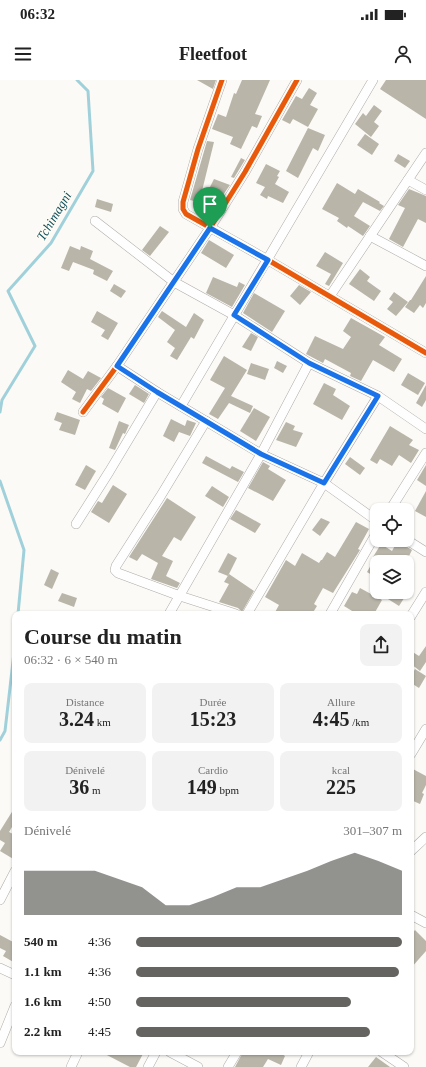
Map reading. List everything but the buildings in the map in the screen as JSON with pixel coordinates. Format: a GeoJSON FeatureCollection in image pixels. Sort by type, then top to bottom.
{"type":"FeatureCollection","features":[{"type":"Feature","properties":{"kind":"street"},"geometry":{"type":"LineString","coordinates":[[221,80],[198,149],[183,202],[183,209],[186,214],[268,260],[426,353]]}},
{"type":"Feature","properties":{"kind":"street"},"geometry":{"type":"LineString","coordinates":[[83,412],[117,366],[210,228],[246,172],[297,80]]}},
{"type":"Feature","properties":{"kind":"street"},"geometry":{"type":"LineString","coordinates":[[181,406],[373,80]]}},
{"type":"Feature","properties":{"kind":"street"},"geometry":{"type":"LineString","coordinates":[[330,296],[426,153]]}},
{"type":"Feature","properties":{"kind":"street"},"geometry":{"type":"LineString","coordinates":[[408,180],[426,190]]}},
{"type":"Feature","properties":{"kind":"street"},"geometry":{"type":"LineString","coordinates":[[95,221],[174,282],[234,315],[309,363],[378,396],[426,429]]}},
{"type":"Feature","properties":{"kind":"street"},"geometry":{"type":"LineString","coordinates":[[370,236],[426,266]]}},
{"type":"Feature","properties":{"kind":"street"},"geometry":{"type":"LineString","coordinates":[[171,611],[261,454],[309,363]]}},
{"type":"Feature","properties":{"kind":"street"},"geometry":{"type":"LineString","coordinates":[[117,366],[157,392],[261,454],[324,483],[370,516]]}},
{"type":"Feature","properties":{"kind":"street"},"geometry":{"type":"LineString","coordinates":[[76,524],[157,392]]}},
{"type":"Feature","properties":{"kind":"street"},"geometry":{"type":"LineString","coordinates":[[249,611],[324,483],[378,396]]}},
{"type":"Feature","properties":{"kind":"street"},"geometry":{"type":"LineString","coordinates":[[206,421],[116,566],[115,570],[118,573],[180,596],[227,611]]}},
{"type":"Feature","properties":{"kind":"street"},"geometry":{"type":"LineString","coordinates":[[394,503],[426,453]]}},
{"type":"Feature","properties":{"kind":"street"},"geometry":{"type":"LineString","coordinates":[[332,611],[370,544]]}},
{"type":"Feature","properties":{"kind":"street"},"geometry":{"type":"LineString","coordinates":[[414,544],[426,552]]}},
{"type":"Feature","properties":{"kind":"street"},"geometry":{"type":"LineString","coordinates":[[414,611],[426,592]]}},
{"type":"Feature","properties":{"kind":"street"},"geometry":{"type":"LineString","coordinates":[[414,750],[424,738],[426,728]]}},
{"type":"Feature","properties":{"kind":"street"},"geometry":{"type":"LineString","coordinates":[[414,848],[426,837]]}},
{"type":"Feature","properties":{"kind":"street"},"geometry":{"type":"LineString","coordinates":[[0,900],[12,877]]}},
{"type":"Feature","properties":{"kind":"street"},"geometry":{"type":"LineString","coordinates":[[414,917],[426,923]]}},
{"type":"Feature","properties":{"kind":"street"},"geometry":{"type":"LineString","coordinates":[[0,968],[12,974]]}},
{"type":"Feature","properties":{"kind":"street"},"geometry":{"type":"LineString","coordinates":[[0,1043],[12,1013]]}},
{"type":"Feature","properties":{"kind":"street"},"geometry":{"type":"LineString","coordinates":[[71,1067],[77,1055]]}},
{"type":"Feature","properties":{"kind":"street"},"geometry":{"type":"LineString","coordinates":[[148,1067],[154,1055]]}},
{"type":"Feature","properties":{"kind":"street"},"geometry":{"type":"LineString","coordinates":[[176,1055],[198,1067]]}},
{"type":"Feature","properties":{"kind":"street"},"geometry":{"type":"LineString","coordinates":[[228,1067],[235,1055]]}},
{"type":"Feature","properties":{"kind":"street"},"geometry":{"type":"LineString","coordinates":[[301,1067],[307,1055]]}},
{"type":"Feature","properties":{"kind":"street"},"geometry":{"type":"LineString","coordinates":[[386,1055],[404,1067]]}},
{"type":"Feature","properties":{"kind":"waterway","name":"Tchimagni"},"geometry":{"type":"LineString","coordinates":[[0,412],[2,400],[35,346],[8,291],[51,243],[93,171],[88,91],[77,80]]}},
{"type":"Feature","properties":{"kind":"waterway","name":"Tchimagni"},"geometry":{"type":"LineString","coordinates":[[0,481],[24,550],[18,611]]}},
{"type":"Feature","properties":{"kind":"waterway","name":"Tchimagni"},"geometry":{"type":"LineString","coordinates":[[0,740],[5,731],[12,670]]}},
{"type":"Feature","properties":{"kind":"cycle path"},"geometry":{"type":"LineString","coordinates":[[222,80],[198,149],[183,202],[183,209],[186,214],[268,260],[426,353]]}},
{"type":"Feature","properties":{"kind":"cycle path"},"geometry":{"type":"LineString","coordinates":[[83,412],[117,366],[210,228],[245,172],[297,80]]}},
{"type":"Feature","properties":{"kind":"route"},"geometry":{"type":"LineString","coordinates":[[210,228],[268,260],[234,315],[309,363],[378,396],[324,483],[261,454],[157,392],[117,366],[210,228]]}}]}
